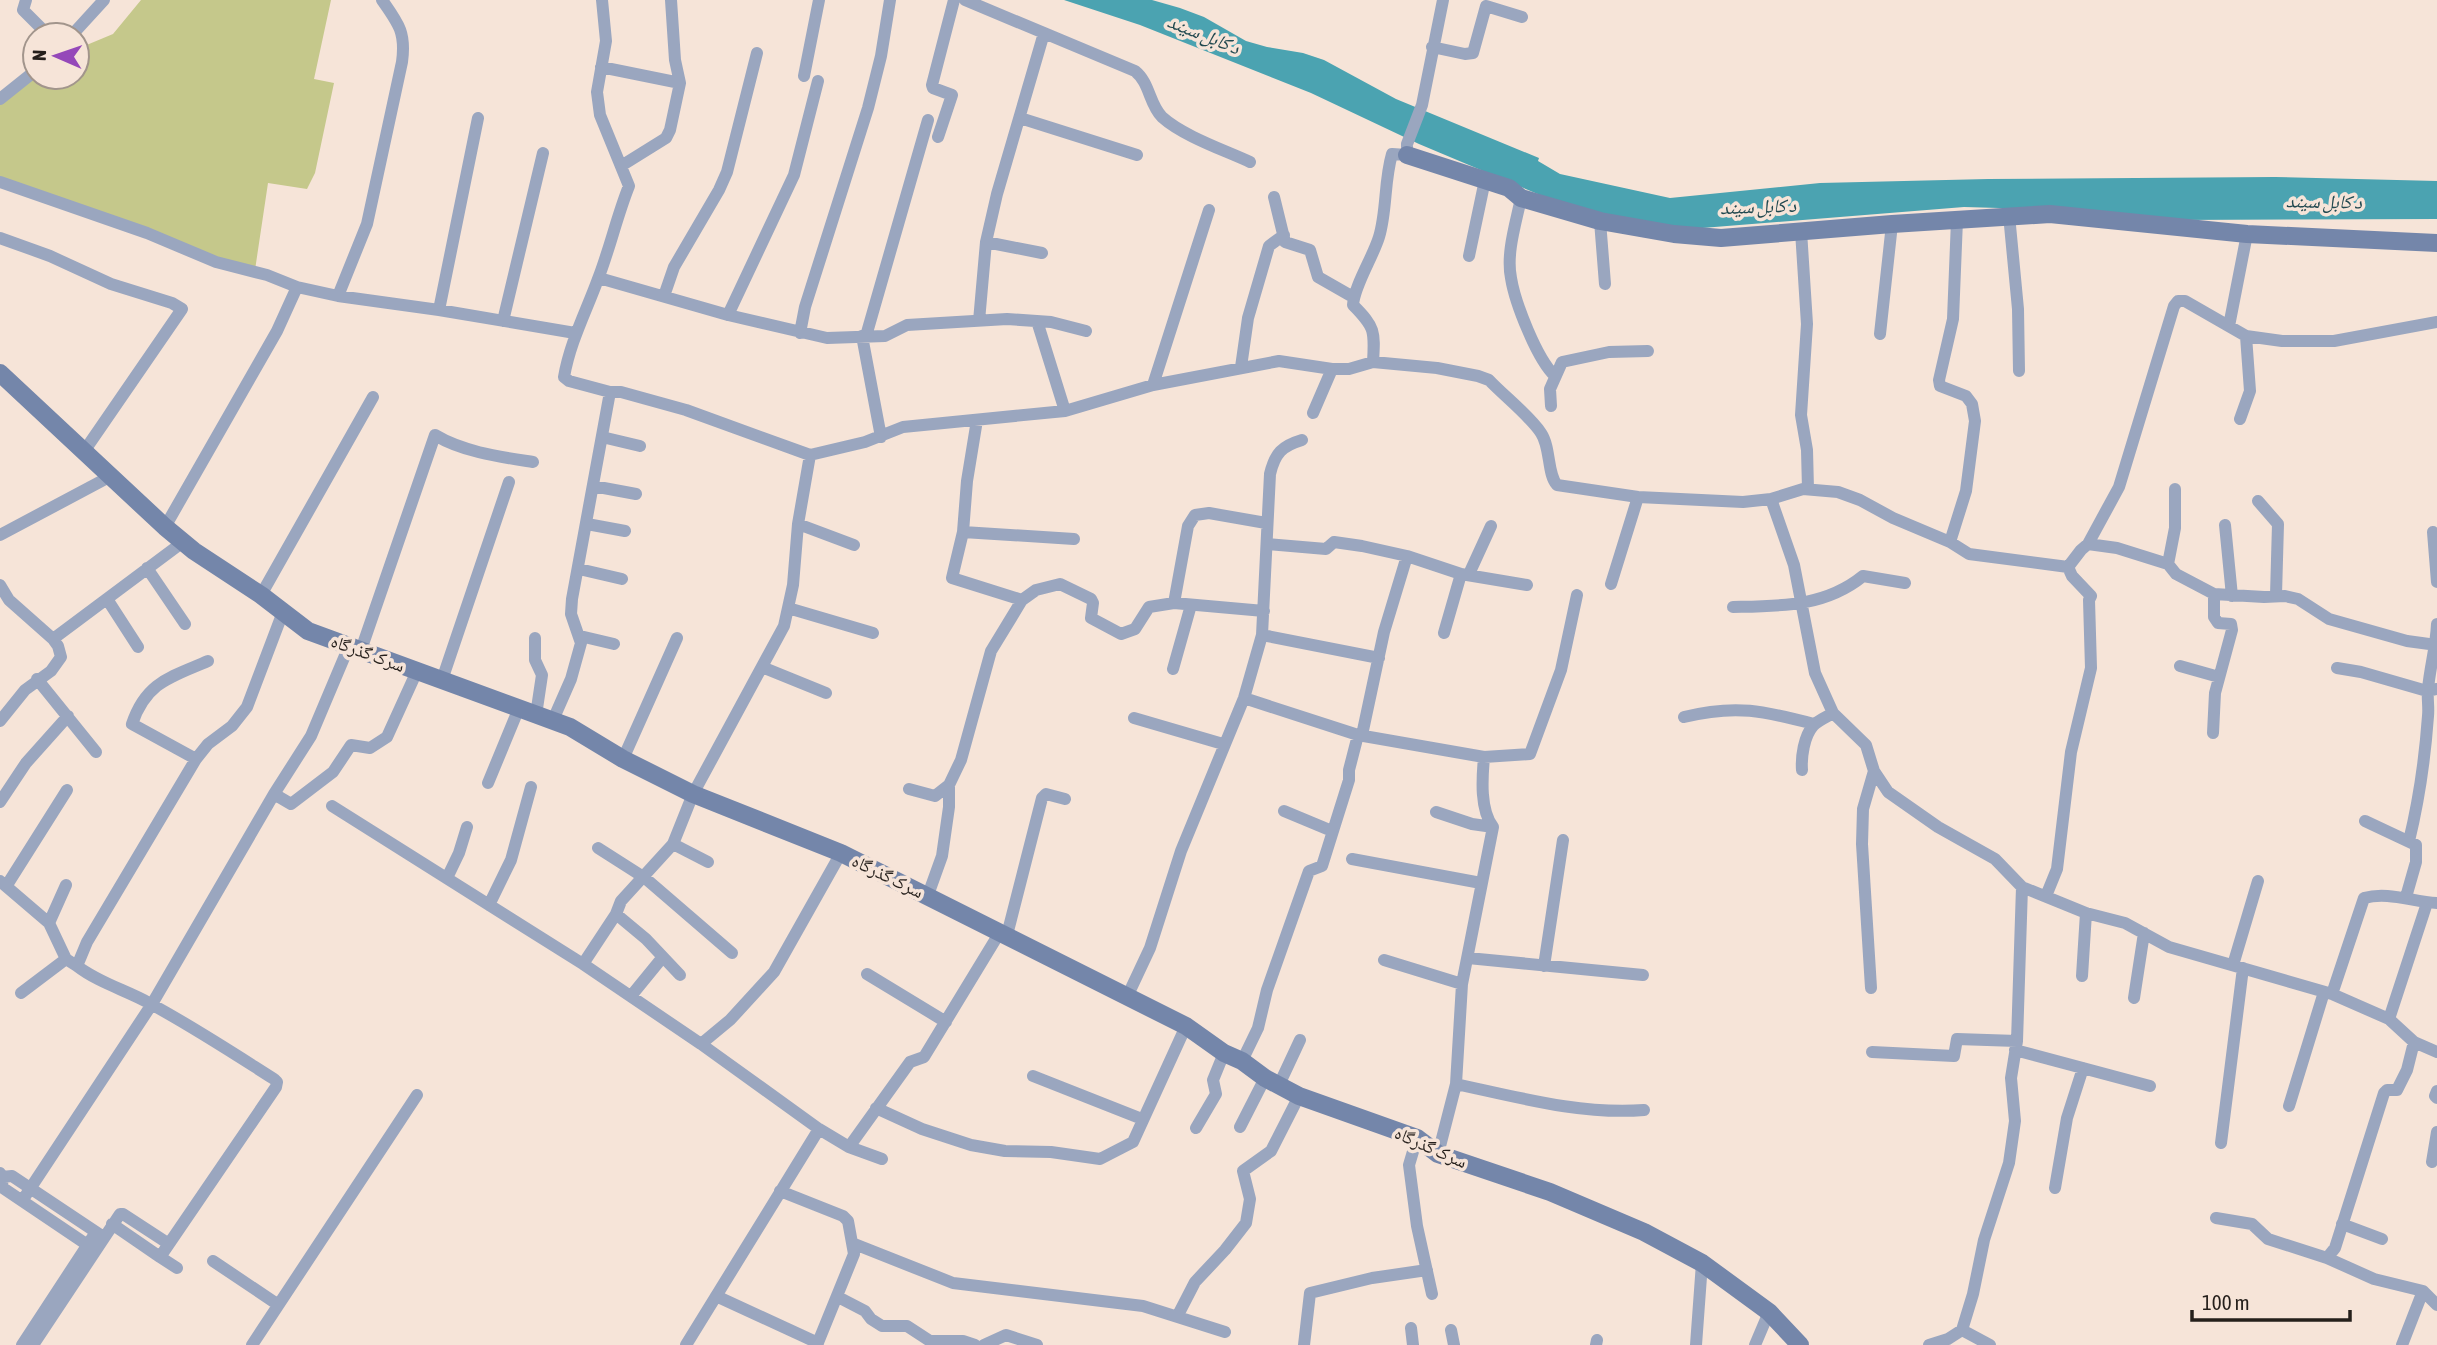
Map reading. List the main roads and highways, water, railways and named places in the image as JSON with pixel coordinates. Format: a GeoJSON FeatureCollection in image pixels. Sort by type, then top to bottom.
{"type":"FeatureCollection","features":[{"type":"Feature","properties":{"kind":"water","name":"د کابل سيند"},"geometry":{"type":"Polygon","coordinates":[[[1064,0],[1152,0],[1180,8],[1204,17],[1246,41],[1324,60],[1396,99],[1539,158],[1538,161],[1560,174],[1670,198],[1820,183],[1988,179],[2275,177],[2437,181],[2437,219],[2171,220],[2038,209],[1964,207],[1690,229],[1656,226],[1559,203],[1419,144],[1311,93],[1140,25],[1064,0]]]}}]}
